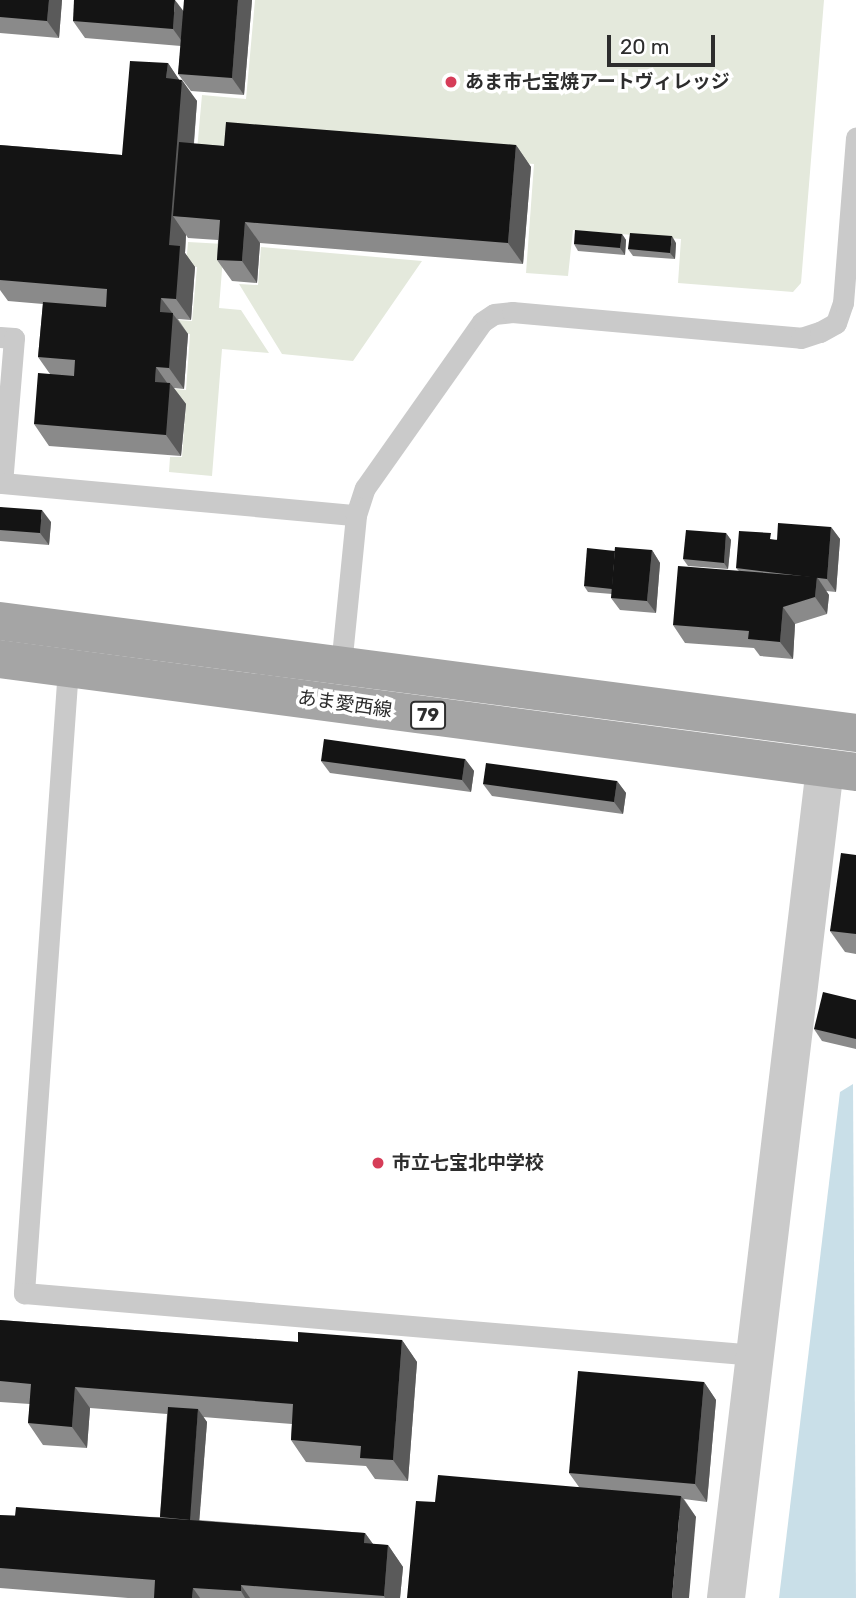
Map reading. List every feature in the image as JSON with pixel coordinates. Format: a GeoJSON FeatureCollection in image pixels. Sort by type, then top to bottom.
{"type":"FeatureCollection","features":[{"type":"Feature","properties":{"kind":"main road","name":"あま愛西線"},"geometry":{"type":"LineString","coordinates":[[0,621],[856,733]]}},
{"type":"Feature","properties":{"kind":"main road","name":"あま愛西線"},"geometry":{"type":"LineString","coordinates":[[0,659],[840,770]]}},
{"type":"Feature","properties":{"kind":"street"},"geometry":{"type":"LineString","coordinates":[[726,1598],[755,1355],[840,770]]}},
{"type":"Feature","properties":{"kind":"lane"},"geometry":{"type":"LineString","coordinates":[[341,666],[356,515],[365,488],[470,335],[494,314],[801,338],[836,323],[844,303],[856,138]]}},
{"type":"Feature","properties":{"kind":"lane"},"geometry":{"type":"LineString","coordinates":[[0,337],[14,338],[2,483],[356,515]]}},
{"type":"Feature","properties":{"kind":"lane"},"geometry":{"type":"LineString","coordinates":[[68,668],[24,1293],[755,1355]]}},
{"type":"Feature","properties":{"kind":"shaded area"},"geometry":{"type":"Polygon","coordinates":[[[255,0],[824,0],[801,283],[793,292],[678,283],[681,239],[573,230],[568,276],[526,273],[534,164],[240,141],[196,161],[202,95],[246,99],[255,0]]]}},
{"type":"Feature","properties":{"kind":"shaded area"},"geometry":{"type":"Polygon","coordinates":[[[188,242],[224,244],[219,308],[241,310],[269,353],[222,349],[212,476],[169,472],[170,457],[182,457],[186,404],[171,403],[173,389],[186,390],[190,334],[176,332],[177,320],[192,321],[197,267],[186,265],[188,242]]]}},
{"type":"Feature","properties":{"kind":"shaded area"},"geometry":{"type":"Polygon","coordinates":[[[261,247],[422,261],[353,361],[282,354],[239,284],[258,285],[261,247]]]}},
{"type":"Feature","properties":{"kind":"water"},"geometry":{"type":"Polygon","coordinates":[[[853,1084],[856,1598],[779,1598],[840,1092],[853,1084]]]}},
{"type":"Feature","properties":{"kind":"building"},"geometry":{"type":"Polygon","coordinates":[[[0,0],[49,0],[47,21],[0,17],[0,0]]]}},
{"type":"Feature","properties":{"kind":"building"},"geometry":{"type":"Polygon","coordinates":[[[74,0],[175,0],[173,29],[73,21],[74,0]]]}},
{"type":"Feature","properties":{"kind":"building"},"geometry":{"type":"Polygon","coordinates":[[[184,0],[238,0],[232,78],[178,74],[184,0]]]}},
{"type":"Feature","properties":{"kind":"building"},"geometry":{"type":"Polygon","coordinates":[[[130,61],[168,63],[166,78],[182,80],[169,245],[180,246],[176,299],[161,298],[160,312],[173,313],[169,368],[156,367],[155,382],[170,383],[166,435],[34,424],[38,373],[74,376],[75,360],[38,357],[43,302],[106,307],[107,289],[0,280],[0,145],[122,155],[130,61]]]}},
{"type":"Feature","properties":{"kind":"building"},"geometry":{"type":"Polygon","coordinates":[[[226,122],[516,145],[508,243],[245,222],[242,261],[217,260],[220,220],[173,216],[179,142],[224,146],[226,122]]]}},
{"type":"Feature","properties":{"kind":"building"},"geometry":{"type":"Polygon","coordinates":[[[575,230],[622,234],[620,248],[574,244],[575,230]]]}},
{"type":"Feature","properties":{"kind":"building"},"geometry":{"type":"Polygon","coordinates":[[[630,233],[672,236],[670,253],[628,249],[630,233]]]}},
{"type":"Feature","properties":{"kind":"building"},"geometry":{"type":"Polygon","coordinates":[[[0,507],[42,510],[40,533],[0,530],[0,507]]]}},
{"type":"Feature","properties":{"kind":"building"},"geometry":{"type":"Polygon","coordinates":[[[778,523],[831,527],[827,579],[736,568],[739,531],[771,533],[770,539],[777,540],[778,523]]]}},
{"type":"Feature","properties":{"kind":"building"},"geometry":{"type":"Polygon","coordinates":[[[686,530],[726,533],[724,563],[683,559],[686,530]]]}},
{"type":"Feature","properties":{"kind":"building"},"geometry":{"type":"Polygon","coordinates":[[[615,547],[652,550],[647,601],[611,598],[615,547]]]}},
{"type":"Feature","properties":{"kind":"building"},"geometry":{"type":"Polygon","coordinates":[[[587,548],[615,551],[612,589],[584,586],[587,548]]]}},
{"type":"Feature","properties":{"kind":"building"},"geometry":{"type":"Polygon","coordinates":[[[678,566],[817,577],[815,597],[783,607],[780,642],[748,639],[749,631],[673,625],[678,566]]]}},
{"type":"Feature","properties":{"kind":"building"},"geometry":{"type":"Polygon","coordinates":[[[324,739],[465,759],[462,780],[321,761],[324,739]]]}},
{"type":"Feature","properties":{"kind":"building"},"geometry":{"type":"Polygon","coordinates":[[[486,763],[617,781],[614,802],[483,784],[486,763]]]}},
{"type":"Feature","properties":{"kind":"building"},"geometry":{"type":"Polygon","coordinates":[[[841,853],[856,855],[856,934],[830,931],[841,853]]]}},
{"type":"Feature","properties":{"kind":"building"},"geometry":{"type":"Polygon","coordinates":[[[823,992],[856,1000],[856,1039],[814,1029],[823,992]]]}},
{"type":"Feature","properties":{"kind":"building"},"geometry":{"type":"Polygon","coordinates":[[[0,1320],[298,1342],[298,1332],[402,1340],[393,1460],[360,1458],[361,1446],[291,1440],[293,1404],[75,1387],[72,1427],[28,1423],[31,1384],[0,1381],[0,1320]]]}},
{"type":"Feature","properties":{"kind":"building"},"geometry":{"type":"Polygon","coordinates":[[[578,1371],[704,1382],[695,1484],[569,1473],[578,1371]]]}},
{"type":"Feature","properties":{"kind":"building"},"geometry":{"type":"Polygon","coordinates":[[[168,1407],[198,1409],[190,1520],[160,1517],[168,1407]]]}},
{"type":"Feature","properties":{"kind":"building"},"geometry":{"type":"Polygon","coordinates":[[[438,1475],[681,1496],[672,1598],[407,1598],[416,1501],[435,1502],[438,1475]]]}},
{"type":"Feature","properties":{"kind":"building"},"geometry":{"type":"Polygon","coordinates":[[[16,1507],[365,1533],[364,1543],[388,1545],[384,1596],[241,1585],[241,1591],[193,1588],[192,1598],[154,1598],[155,1580],[0,1568],[0,1515],[15,1516],[16,1507]]]}},
{"type":"Feature","properties":{"kind":"place","name":"あま市七宝焼アートヴィレッジ"},"geometry":{"type":"Point","coordinates":[451,82]}},
{"type":"Feature","properties":{"kind":"place","name":"市立七宝北中学校"},"geometry":{"type":"Point","coordinates":[378,1163]}}]}
